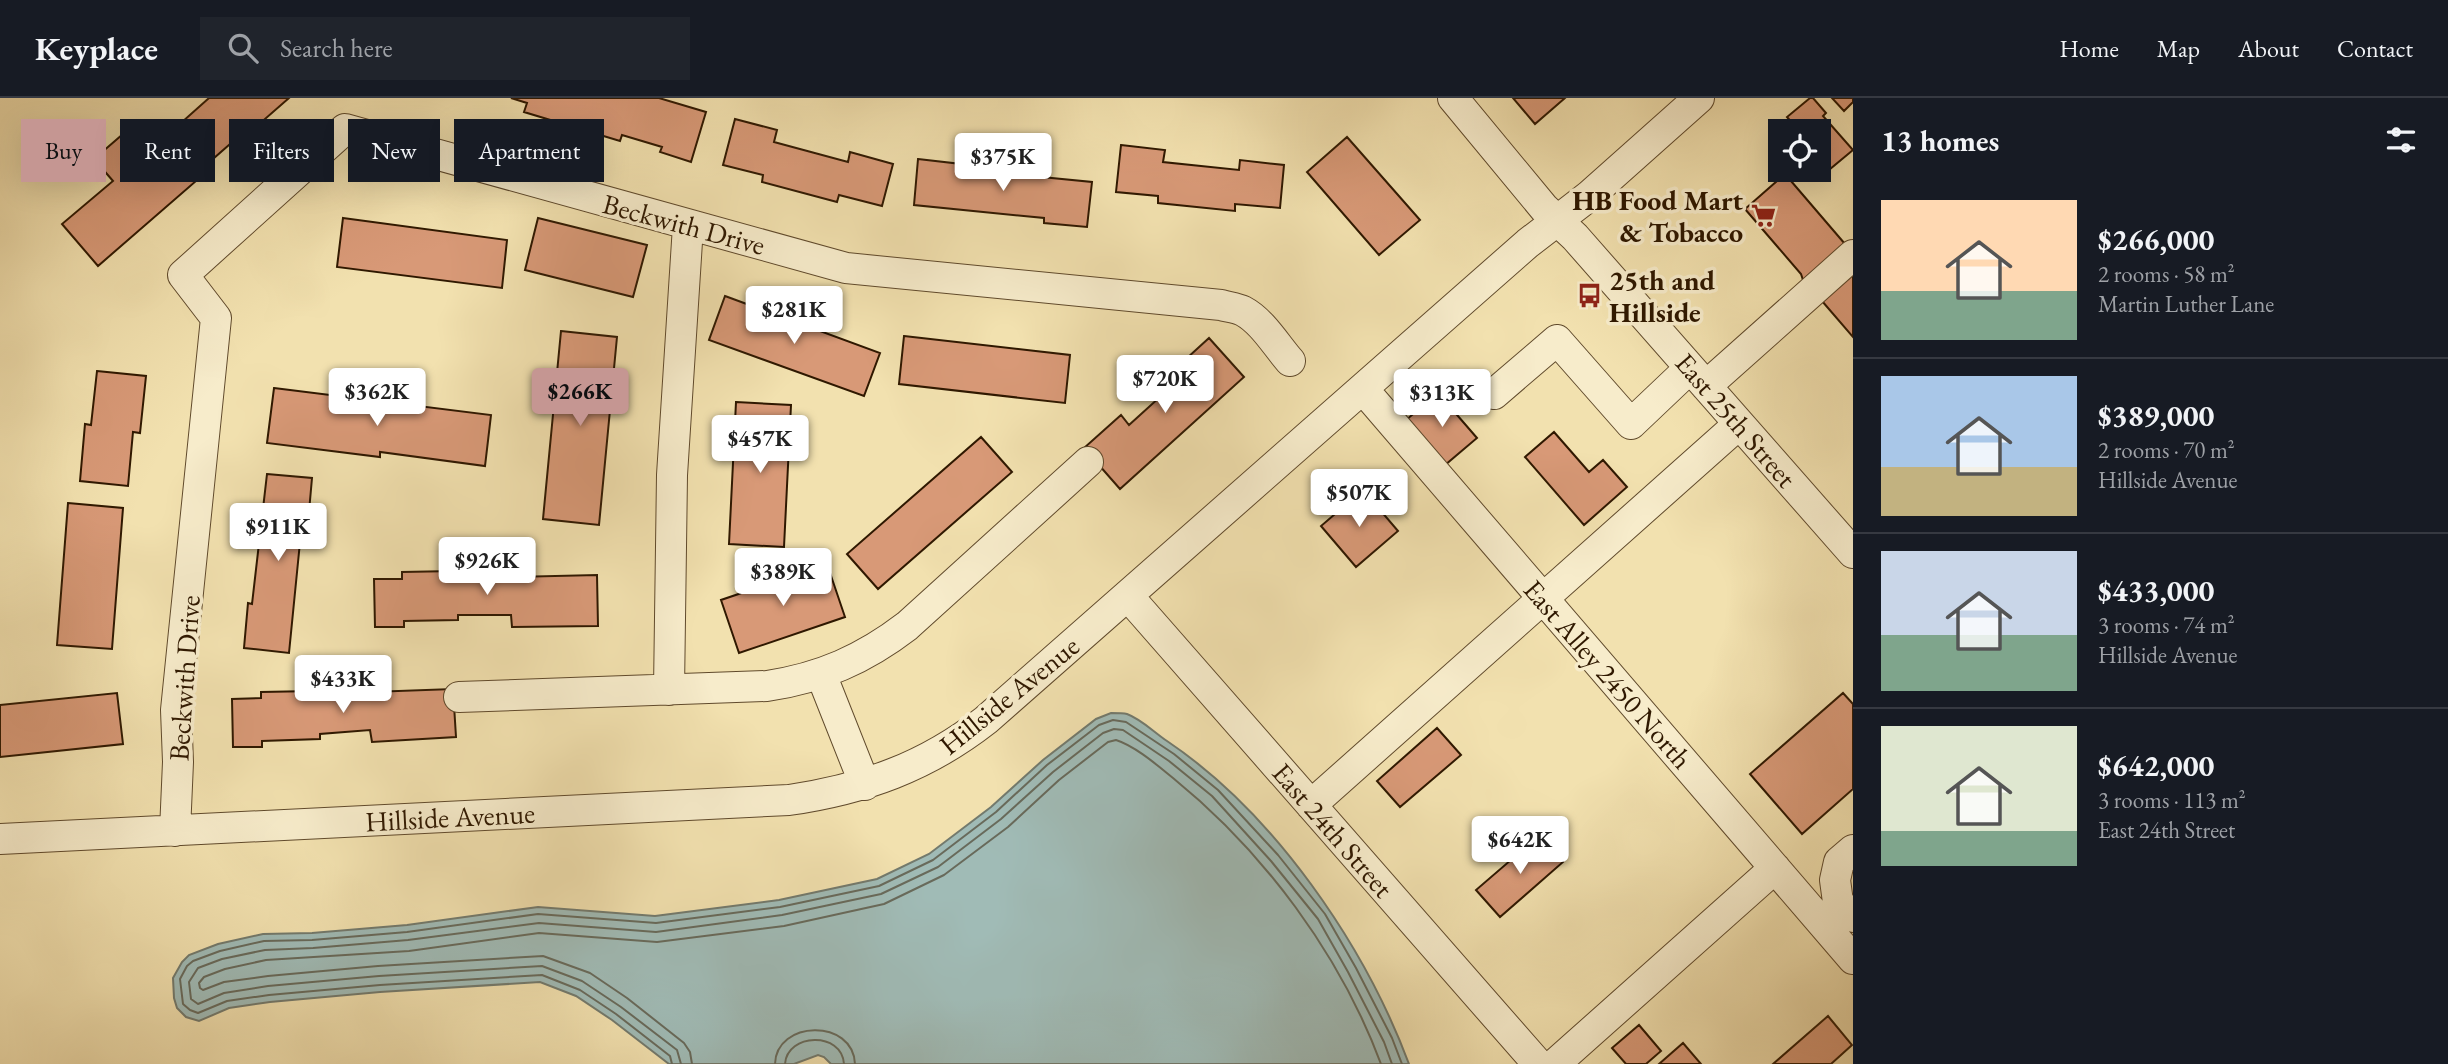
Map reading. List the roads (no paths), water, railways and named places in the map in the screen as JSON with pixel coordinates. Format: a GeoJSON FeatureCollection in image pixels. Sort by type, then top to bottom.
{"type":"FeatureCollection","features":[{"type":"Feature","properties":{"kind":"street","name":"East 25th Street"},"geometry":{"type":"LineString","coordinates":[[1453,98],[1531,194],[1575,237],[1853,553]]}},
{"type":"Feature","properties":{"kind":"street","name":"Hillside Avenue"},"geometry":{"type":"LineString","coordinates":[[0,839],[789,800],[865,785],[915,765],[968,733],[1128,596],[1528,243],[1589,196],[1699,98]]}},
{"type":"Feature","properties":{"kind":"street","name":"Beckwith Drive"},"geometry":{"type":"LineString","coordinates":[[175,831],[178,762],[176,710],[216,318],[183,275],[345,129],[846,268],[1221,305],[1245,312],[1290,361]]}},
{"type":"Feature","properties":{"kind":"street"},"geometry":{"type":"LineString","coordinates":[[669,690],[671,475],[688,226]]}},
{"type":"Feature","properties":{"kind":"street"},"geometry":{"type":"LineString","coordinates":[[1494,394],[1557,340],[1631,424],[1698,377],[1853,255]]}},
{"type":"Feature","properties":{"kind":"street","name":"East Alley 2450 North"},"geometry":{"type":"LineString","coordinates":[[1363,389],[1853,959]]}},
{"type":"Feature","properties":{"kind":"street"},"geometry":{"type":"LineString","coordinates":[[1311,805],[1739,424]]}},
{"type":"Feature","properties":{"kind":"street"},"geometry":{"type":"LineString","coordinates":[[459,697],[767,687],[821,674],[868,654],[907,626],[1088,462]]}},
{"type":"Feature","properties":{"kind":"street","name":"East 24th Street"},"geometry":{"type":"LineString","coordinates":[[1128,596],[1538,1064]]}},
{"type":"Feature","properties":{"kind":"street"},"geometry":{"type":"LineString","coordinates":[[821,674],[865,785]]}},
{"type":"Feature","properties":{"kind":"street"},"geometry":{"type":"LineString","coordinates":[[1853,850],[1839,862],[1835,880],[1838,902],[1853,917]]}},
{"type":"Feature","properties":{"kind":"street"},"geometry":{"type":"LineString","coordinates":[[1555,1064],[1775,868]]}},
{"type":"Feature","properties":{"kind":"water"},"geometry":{"type":"Polygon","coordinates":[[[1111,713],[1127,714],[1137,719],[1206,771],[1244,805],[1279,843],[1341,928],[1390,1019],[1409,1064],[831,1064],[818,1055],[794,1064],[669,1064],[576,996],[540,982],[270,1002],[229,1008],[199,1021],[186,1017],[177,1008],[173,978],[189,955],[218,944],[263,934],[407,925],[538,907],[655,916],[779,900],[877,879],[929,854],[991,807],[1043,760],[1096,719],[1111,713]]]}},
{"type":"Feature","properties":{"kind":"place","name":"HB Food Mart & Tobacco"},"geometry":{"type":"Point","coordinates":[1763,216]}},
{"type":"Feature","properties":{"kind":"place","name":"25th and Hillside"},"geometry":{"type":"Point","coordinates":[1589,296]}}]}
